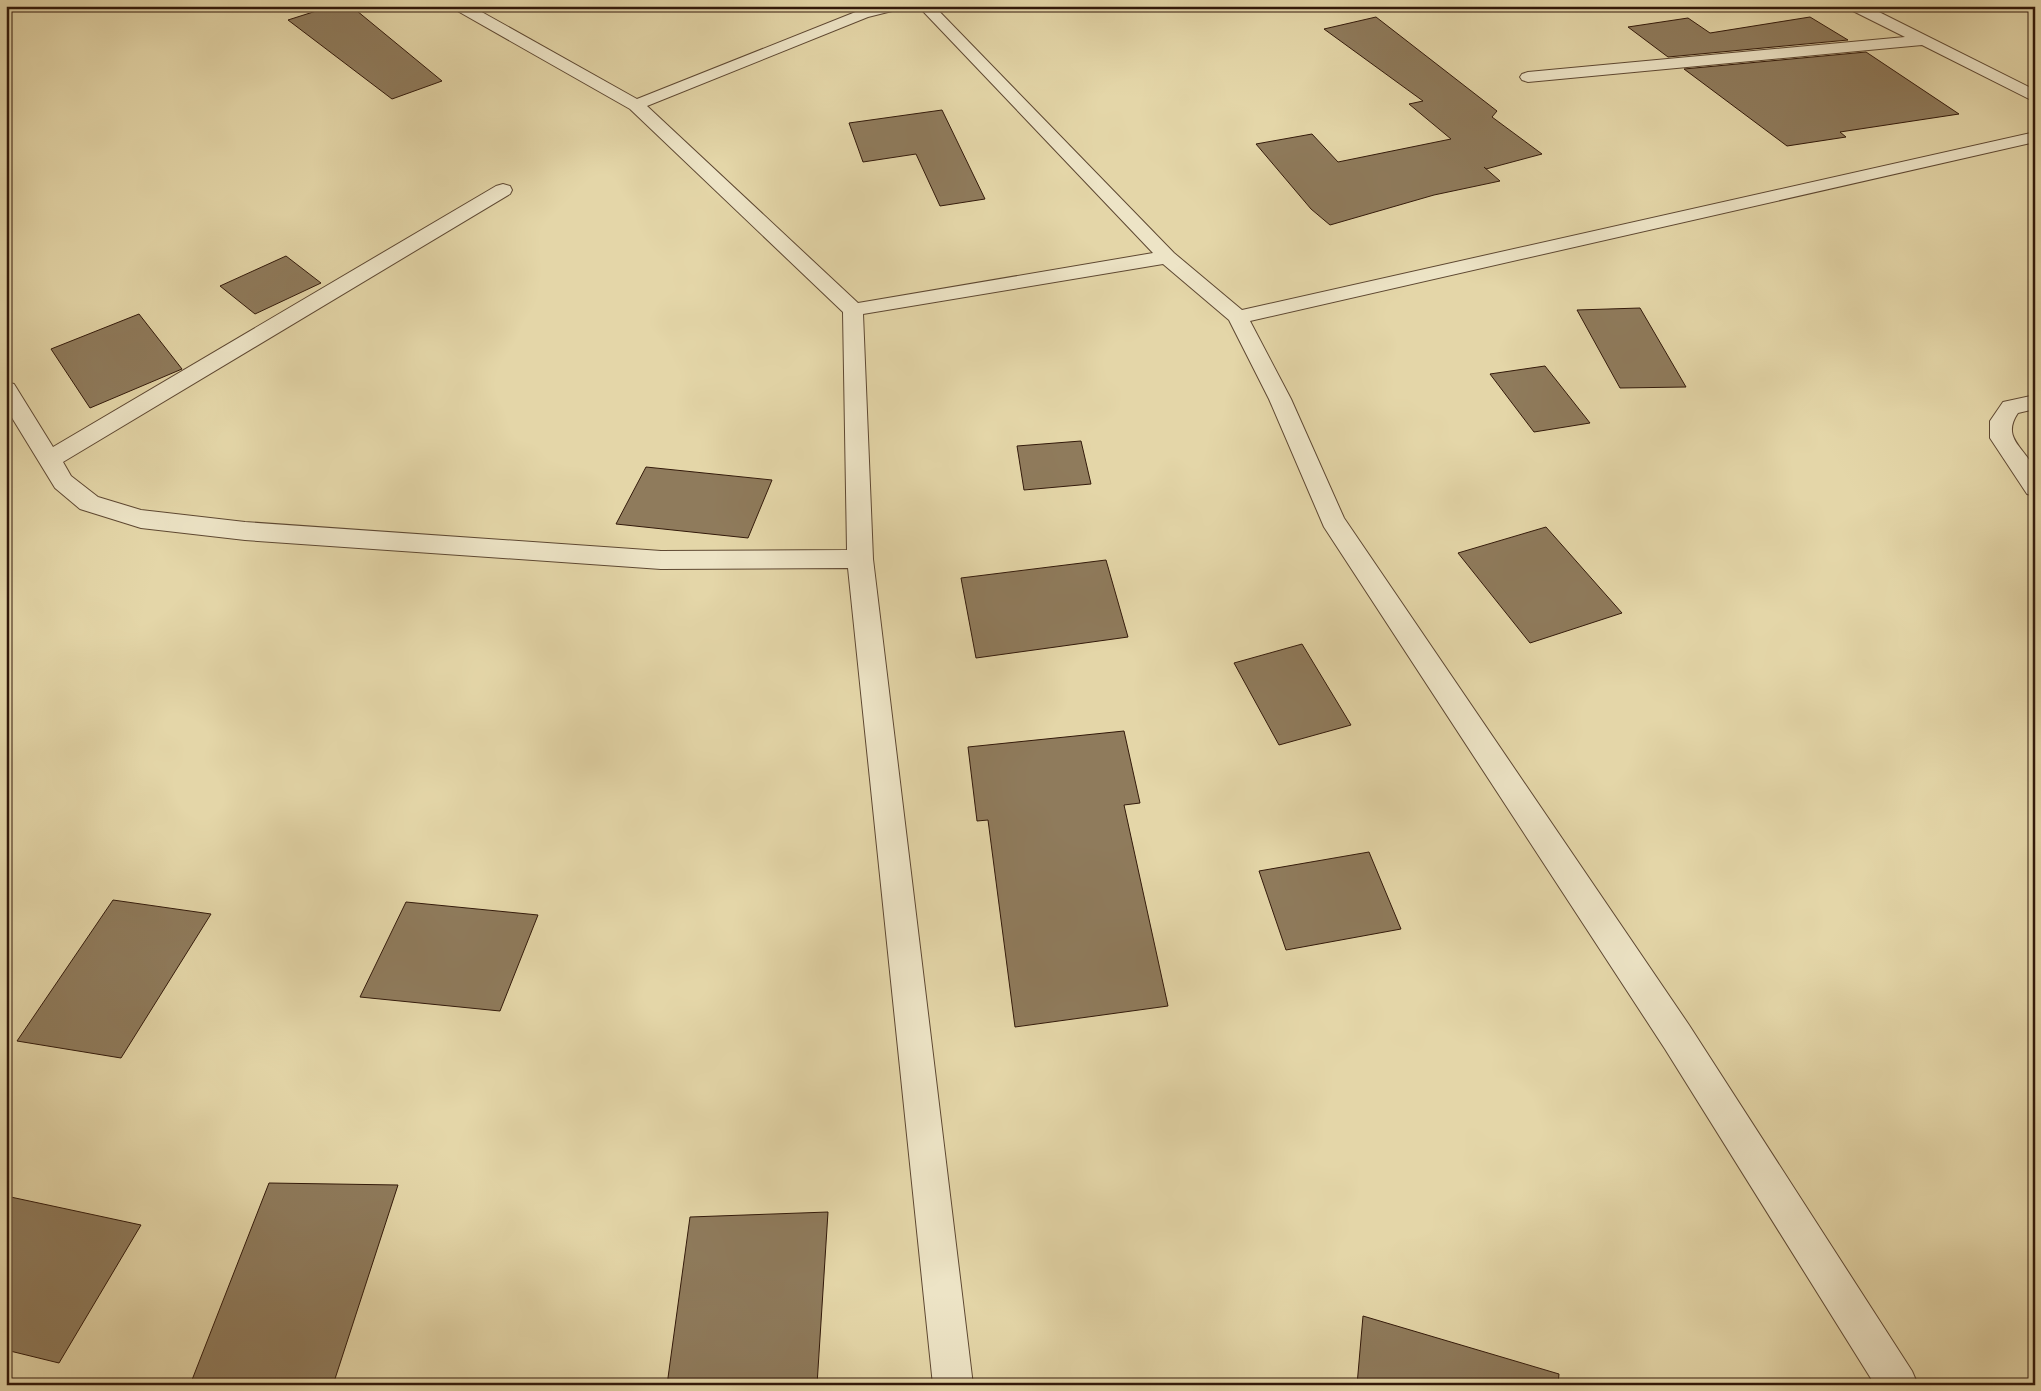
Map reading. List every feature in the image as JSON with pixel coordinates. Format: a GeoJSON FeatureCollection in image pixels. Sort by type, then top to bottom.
{"type":"FeatureCollection","features":[{"type":"Feature","properties":{"kind":"street"},"geometry":{"type":"LineString","coordinates":[[458,6],[636,105],[853,310],[860,559],[953,1385]]}},
{"type":"Feature","properties":{"kind":"street"},"geometry":{"type":"LineString","coordinates":[[636,105],[863,14],[896,6]]}},
{"type":"Feature","properties":{"kind":"street"},"geometry":{"type":"LineString","coordinates":[[925,6],[1167,257],[1238,317],[1280,399],[1333,521],[1672,1029],[1898,1385]]}},
{"type":"Feature","properties":{"kind":"street"},"geometry":{"type":"LineString","coordinates":[[1854,6],[2035,97]]}},
{"type":"Feature","properties":{"kind":"street"},"geometry":{"type":"LineString","coordinates":[[1528,77],[1924,40]]}},
{"type":"Feature","properties":{"kind":"street"},"geometry":{"type":"LineString","coordinates":[[1238,317],[2035,136]]}},
{"type":"Feature","properties":{"kind":"street"},"geometry":{"type":"LineString","coordinates":[[49,460],[503,190]]}},
{"type":"Feature","properties":{"kind":"street"},"geometry":{"type":"LineString","coordinates":[[853,310],[1167,257]]}},
{"type":"Feature","properties":{"kind":"street"},"geometry":{"type":"LineString","coordinates":[[6,389],[63,482],[89,502],[141,519],[245,530],[661,560],[860,559]]}},
{"type":"Feature","properties":{"kind":"street"},"geometry":{"type":"LineString","coordinates":[[2035,402],[2012,407],[2001,421],[2002,438],[2035,488]]}},
{"type":"Feature","properties":{"kind":"building"},"geometry":{"type":"Polygon","coordinates":[[[332,6],[351,6],[442,81],[392,99],[288,20],[332,6]]]}},
{"type":"Feature","properties":{"kind":"building"},"geometry":{"type":"Polygon","coordinates":[[[1376,17],[1497,111],[1492,117],[1542,154],[1486,169],[1500,181],[1434,195],[1330,225],[1311,209],[1256,144],[1312,134],[1338,162],[1451,139],[1409,104],[1423,101],[1324,29],[1376,17]]]}},
{"type":"Feature","properties":{"kind":"building"},"geometry":{"type":"Polygon","coordinates":[[[1810,17],[1848,40],[1668,57],[1628,27],[1688,18],[1710,33],[1810,17]]]}},
{"type":"Feature","properties":{"kind":"building"},"geometry":{"type":"Polygon","coordinates":[[[1866,52],[1959,114],[1840,132],[1846,137],[1787,146],[1684,69],[1866,52]]]}},
{"type":"Feature","properties":{"kind":"building"},"geometry":{"type":"Polygon","coordinates":[[[942,110],[985,199],[940,206],[916,154],[863,162],[849,123],[942,110]]]}},
{"type":"Feature","properties":{"kind":"building"},"geometry":{"type":"Polygon","coordinates":[[[286,256],[321,283],[255,314],[220,286],[286,256]]]}},
{"type":"Feature","properties":{"kind":"building"},"geometry":{"type":"Polygon","coordinates":[[[1640,308],[1686,387],[1620,388],[1577,310],[1640,308]]]}},
{"type":"Feature","properties":{"kind":"building"},"geometry":{"type":"Polygon","coordinates":[[[139,314],[182,369],[90,408],[51,349],[139,314]]]}},
{"type":"Feature","properties":{"kind":"building"},"geometry":{"type":"Polygon","coordinates":[[[1545,366],[1590,423],[1534,432],[1490,374],[1545,366]]]}},
{"type":"Feature","properties":{"kind":"building"},"geometry":{"type":"Polygon","coordinates":[[[1081,441],[1091,484],[1024,490],[1017,446],[1081,441]]]}},
{"type":"Feature","properties":{"kind":"building"},"geometry":{"type":"Polygon","coordinates":[[[646,467],[772,480],[748,538],[616,524],[646,467]]]}},
{"type":"Feature","properties":{"kind":"building"},"geometry":{"type":"Polygon","coordinates":[[[1546,527],[1622,613],[1530,643],[1458,553],[1546,527]]]}},
{"type":"Feature","properties":{"kind":"building"},"geometry":{"type":"Polygon","coordinates":[[[1106,560],[1128,637],[976,658],[961,578],[1106,560]]]}},
{"type":"Feature","properties":{"kind":"building"},"geometry":{"type":"Polygon","coordinates":[[[1302,644],[1351,725],[1279,745],[1234,663],[1302,644]]]}},
{"type":"Feature","properties":{"kind":"building"},"geometry":{"type":"Polygon","coordinates":[[[1124,731],[1140,803],[1124,805],[1168,1006],[1015,1027],[988,820],[977,821],[968,747],[1124,731]]]}},
{"type":"Feature","properties":{"kind":"building"},"geometry":{"type":"Polygon","coordinates":[[[1369,852],[1401,929],[1286,950],[1259,871],[1369,852]]]}},
{"type":"Feature","properties":{"kind":"building"},"geometry":{"type":"Polygon","coordinates":[[[113,900],[211,914],[121,1058],[17,1041],[113,900]]]}},
{"type":"Feature","properties":{"kind":"building"},"geometry":{"type":"Polygon","coordinates":[[[406,902],[538,915],[500,1011],[360,997],[406,902]]]}},
{"type":"Feature","properties":{"kind":"building"},"geometry":{"type":"Polygon","coordinates":[[[269,1183],[398,1185],[333,1385],[190,1385],[269,1183]]]}},
{"type":"Feature","properties":{"kind":"building"},"geometry":{"type":"Polygon","coordinates":[[[6,1196],[141,1225],[59,1363],[6,1350],[6,1196]]]}},
{"type":"Feature","properties":{"kind":"building"},"geometry":{"type":"Polygon","coordinates":[[[828,1212],[817,1385],[667,1385],[690,1217],[828,1212]]]}},
{"type":"Feature","properties":{"kind":"building"},"geometry":{"type":"Polygon","coordinates":[[[1363,1316],[1559,1374],[1558,1385],[1357,1385],[1363,1316]]]}}]}
